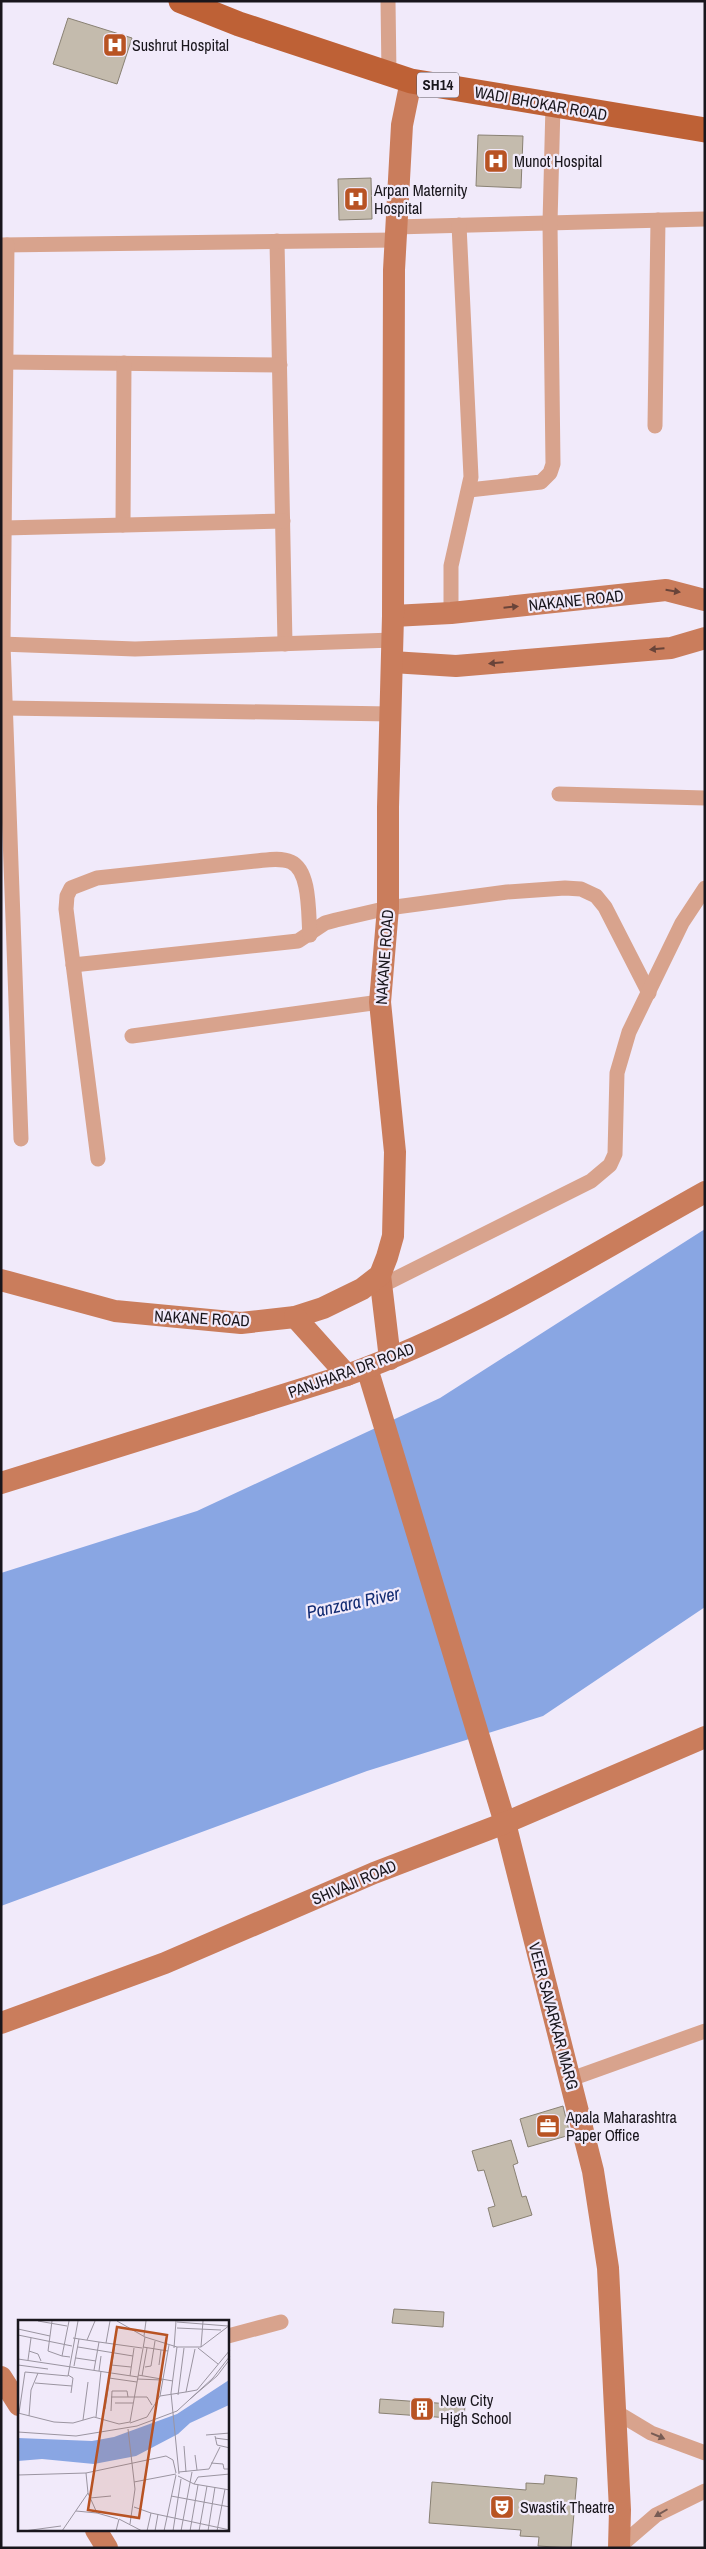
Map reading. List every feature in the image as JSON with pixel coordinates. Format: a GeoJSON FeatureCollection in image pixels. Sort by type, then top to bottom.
{"type":"FeatureCollection","features":[{"type":"Feature","properties":{"kind":"main road","name":"WADI BHOKAR ROAD"},"geometry":{"type":"LineString","coordinates":[[181,1],[239,24],[400,78],[705,130]]}},
{"type":"Feature","properties":{"kind":"street"},"geometry":{"type":"LineString","coordinates":[[388,1],[400,78],[402,125],[395,233],[393,616]]}},
{"type":"Feature","properties":{"kind":"street"},"geometry":{"type":"LineString","coordinates":[[470,490],[541,482],[550,473],[553,464],[550,223],[553,105]]}},
{"type":"Feature","properties":{"kind":"street"},"geometry":{"type":"LineString","coordinates":[[21,1139],[2,644],[4,245],[278,242],[395,233],[459,225],[705,219]]}},
{"type":"Feature","properties":{"kind":"street"},"geometry":{"type":"LineString","coordinates":[[655,426],[658,220]]}},
{"type":"Feature","properties":{"kind":"street"},"geometry":{"type":"LineString","coordinates":[[451,613],[451,566],[455,542],[470,490],[459,225]]}},
{"type":"Feature","properties":{"kind":"street"},"geometry":{"type":"LineString","coordinates":[[278,242],[285,644]]}},
{"type":"Feature","properties":{"kind":"street"},"geometry":{"type":"LineString","coordinates":[[4,362],[280,365]]}},
{"type":"Feature","properties":{"kind":"street"},"geometry":{"type":"LineString","coordinates":[[123,525],[124,363]]}},
{"type":"Feature","properties":{"kind":"street"},"geometry":{"type":"LineString","coordinates":[[4,528],[283,521]]}},
{"type":"Feature","properties":{"kind":"street","name":"NAKANE ROAD"},"geometry":{"type":"LineString","coordinates":[[1,1280],[115,1311],[241,1323],[295,1317],[323,1308],[380,1280],[393,1236],[395,1181],[395,1152],[380,1002],[388,908],[393,616],[451,613],[666,590],[705,600]]}},
{"type":"Feature","properties":{"kind":"street"},"geometry":{"type":"LineString","coordinates":[[2,644],[135,649],[285,644],[392,651],[456,666],[671,648],[705,638]]}},
{"type":"Feature","properties":{"kind":"street"},"geometry":{"type":"LineString","coordinates":[[5,708],[391,714]]}},
{"type":"Feature","properties":{"kind":"street"},"geometry":{"type":"LineString","coordinates":[[559,794],[705,798]]}},
{"type":"Feature","properties":{"kind":"street"},"geometry":{"type":"LineString","coordinates":[[98,1159],[66,910],[71,888],[97,878],[256,860],[278,859],[290,861],[298,866],[304,881],[310,935]]}},
{"type":"Feature","properties":{"kind":"street"},"geometry":{"type":"LineString","coordinates":[[73,965],[298,942],[325,923],[388,908],[507,892],[565,888],[581,889],[596,896],[605,907],[649,993]]}},
{"type":"Feature","properties":{"kind":"street"},"geometry":{"type":"LineString","coordinates":[[390,1359],[380,1280],[591,1181],[610,1165],[615,1154],[617,1133],[618,1072],[629,1032],[682,923],[705,888]]}},
{"type":"Feature","properties":{"kind":"street"},"geometry":{"type":"LineString","coordinates":[[132,1036],[380,1002]]}},
{"type":"Feature","properties":{"kind":"street","name":"PANJHARA DR ROAD"},"geometry":{"type":"LineString","coordinates":[[1,1483],[390,1359],[493,1310],[705,1192]]}},
{"type":"Feature","properties":{"kind":"street"},"geometry":{"type":"LineString","coordinates":[[295,1317],[357,1371]]}},
{"type":"Feature","properties":{"kind":"street","name":"VEER SAVARKAR MARG"},"geometry":{"type":"LineString","coordinates":[[357,1371],[380,1407],[505,1823],[593,2171],[608,2268],[620,2510],[619,2547]]}},
{"type":"Feature","properties":{"kind":"street","name":"SHIVAJI ROAD"},"geometry":{"type":"LineString","coordinates":[[1,2023],[165,1963],[374,1873],[505,1823],[705,1737]]}},
{"type":"Feature","properties":{"kind":"street"},"geometry":{"type":"LineString","coordinates":[[571,2079],[705,2031]]}},
{"type":"Feature","properties":{"kind":"street"},"geometry":{"type":"LineString","coordinates":[[229,2336],[281,2322]]}},
{"type":"Feature","properties":{"kind":"street"},"geometry":{"type":"LineString","coordinates":[[616,2412],[651,2433],[705,2453]]}},
{"type":"Feature","properties":{"kind":"street"},"geometry":{"type":"LineString","coordinates":[[619,2547],[656,2515],[705,2492]]}},
{"type":"Feature","properties":{"kind":"street"},"geometry":{"type":"LineString","coordinates":[[97,2532],[107,2548]]}},
{"type":"Feature","properties":{"kind":"water","name":"Panzara River"},"geometry":{"type":"Polygon","coordinates":[[[705,1229],[705,1607],[543,1716],[367,1771],[1,1906],[1,1573],[197,1511],[440,1398],[705,1229]]]}},
{"type":"Feature","properties":{"kind":"building"},"geometry":{"type":"Polygon","coordinates":[[[68,18],[132,38],[117,84],[53,64],[68,18]]]}},
{"type":"Feature","properties":{"kind":"building"},"geometry":{"type":"Polygon","coordinates":[[[478,135],[523,136],[521,188],[476,186],[478,135]]]}},
{"type":"Feature","properties":{"kind":"building"},"geometry":{"type":"Polygon","coordinates":[[[371,178],[372,219],[339,220],[338,179],[371,178]]]}},
{"type":"Feature","properties":{"kind":"building","name":"Apala Maharashtra Paper Office"},"geometry":{"type":"Polygon","coordinates":[[[563,2106],[570,2135],[528,2147],[520,2119],[563,2106]]]}},
{"type":"Feature","properties":{"kind":"building"},"geometry":{"type":"Polygon","coordinates":[[[511,2140],[518,2163],[513,2165],[522,2197],[526,2196],[532,2215],[493,2227],[488,2208],[495,2206],[484,2170],[478,2171],[472,2151],[511,2140]]]}},
{"type":"Feature","properties":{"kind":"building"},"geometry":{"type":"Polygon","coordinates":[[[394,2309],[444,2312],[443,2327],[392,2323],[394,2309]]]}},
{"type":"Feature","properties":{"kind":"building","name":"New City High School"},"geometry":{"type":"Polygon","coordinates":[[[380,2399],[465,2405],[464,2419],[379,2413],[380,2399]]]}},
{"type":"Feature","properties":{"kind":"building","name":"Swastik Theatre"},"geometry":{"type":"Polygon","coordinates":[[[545,2475],[577,2478],[571,2548],[538,2546],[539,2537],[520,2536],[521,2530],[429,2523],[432,2482],[526,2490],[526,2483],[544,2484],[545,2475]]]}},
{"type":"Feature","properties":{"kind":"place","name":"Sushrut Hospital"},"geometry":{"type":"Point","coordinates":[115,45]}},
{"type":"Feature","properties":{"kind":"place","name":"Munot Hospital"},"geometry":{"type":"Point","coordinates":[496,161]}},
{"type":"Feature","properties":{"kind":"place","name":"Arpan Maternity Hospital"},"geometry":{"type":"Point","coordinates":[356,199]}},
{"type":"Feature","properties":{"kind":"place","name":"Apala Maharashtra Paper Office"},"geometry":{"type":"Point","coordinates":[548,2126]}},
{"type":"Feature","properties":{"kind":"place","name":"New City High School"},"geometry":{"type":"Point","coordinates":[422,2409]}},
{"type":"Feature","properties":{"kind":"place","name":"Swastik Theatre"},"geometry":{"type":"Point","coordinates":[502,2507]}}]}
